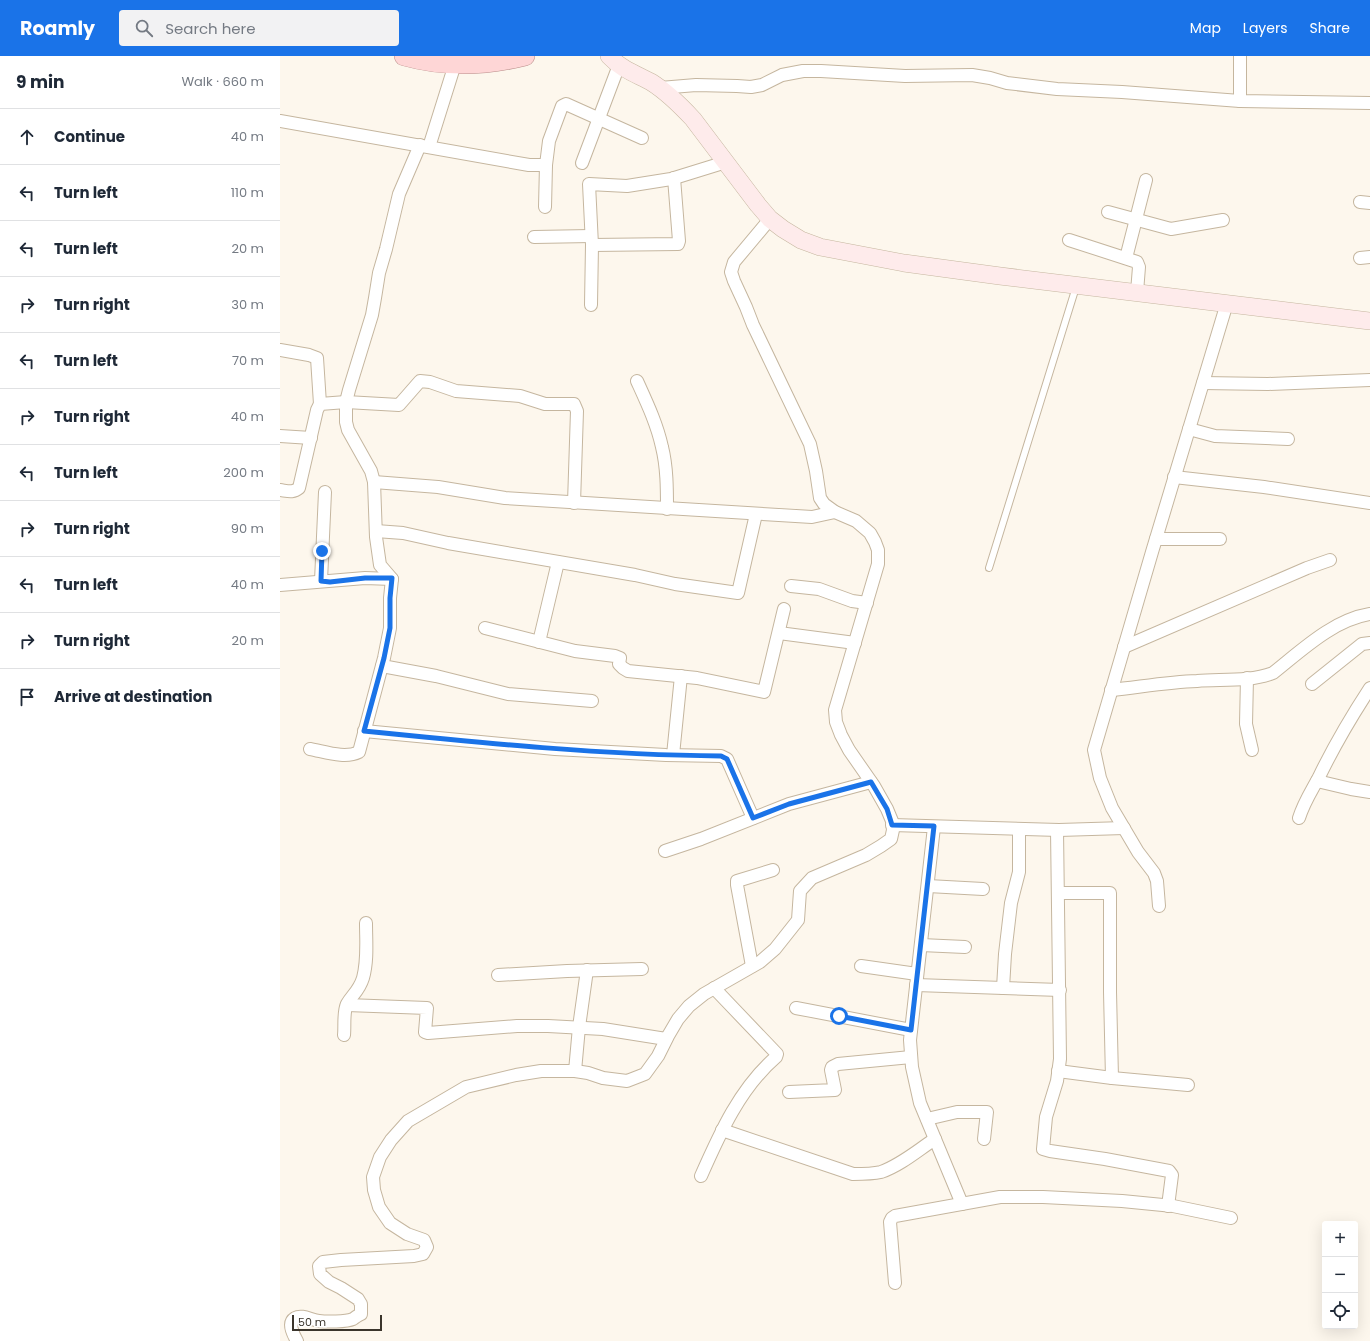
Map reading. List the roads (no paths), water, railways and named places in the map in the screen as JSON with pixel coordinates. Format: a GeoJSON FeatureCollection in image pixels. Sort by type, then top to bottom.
{"type":"FeatureCollection","features":[{"type":"Feature","properties":{"kind":"main road"},"geometry":{"type":"LineString","coordinates":[[404,56],[417,60],[455,64],[492,63],[525,56]]}},
{"type":"Feature","properties":{"kind":"main road"},"geometry":{"type":"LineString","coordinates":[[614,60],[660,88],[673,98],[693,118],[770,219],[783,230],[801,240],[820,247],[904,263],[1370,321]]}},
{"type":"Feature","properties":{"kind":"street"},"geometry":{"type":"LineString","coordinates":[[1240,56],[1240,101]]}},
{"type":"Feature","properties":{"kind":"street"},"geometry":{"type":"LineString","coordinates":[[582,163],[599,119],[614,60]]}},
{"type":"Feature","properties":{"kind":"street"},"geometry":{"type":"LineString","coordinates":[[310,749],[343,755],[353,755],[359,752],[382,666],[390,628],[392,578],[380,565],[376,531],[374,482],[371,471],[348,430],[346,422],[346,402],[348,390],[372,315],[379,273],[399,194],[424,146],[455,64]]}},
{"type":"Feature","properties":{"kind":"street"},"geometry":{"type":"LineString","coordinates":[[660,88],[696,85],[751,87],[762,85],[782,75],[804,71],[821,71],[906,76],[972,75],[1007,83],[1058,89],[1122,92],[1240,101],[1370,103]]}},
{"type":"Feature","properties":{"kind":"street"},"geometry":{"type":"LineString","coordinates":[[545,207],[546,166],[549,141],[562,106],[566,104],[642,138]]}},
{"type":"Feature","properties":{"kind":"street"},"geometry":{"type":"LineString","coordinates":[[280,121],[529,165],[546,166]]}},
{"type":"Feature","properties":{"kind":"street"},"geometry":{"type":"LineString","coordinates":[[591,305],[592,241],[589,184],[627,186],[674,178],[726,162]]}},
{"type":"Feature","properties":{"kind":"street"},"geometry":{"type":"LineString","coordinates":[[534,238],[678,244],[674,178]]}},
{"type":"Feature","properties":{"kind":"street"},"geometry":{"type":"LineString","coordinates":[[1126,258],[1146,180]]}},
{"type":"Feature","properties":{"kind":"street"},"geometry":{"type":"LineString","coordinates":[[1108,212],[1171,229],[1223,220]]}},
{"type":"Feature","properties":{"kind":"street"},"geometry":{"type":"LineString","coordinates":[[297,1341],[291,1327],[292,1321],[295,1318],[303,1317],[320,1321],[333,1321],[352,1319],[361,1314],[361,1304],[358,1299],[329,1282],[320,1274],[319,1266],[323,1262],[414,1256],[423,1254],[427,1247],[424,1240],[407,1234],[390,1223],[379,1207],[374,1190],[374,1177],[380,1157],[408,1121],[466,1088],[516,1075],[542,1070],[575,1070],[603,1078],[627,1081],[645,1074],[658,1056],[666,1038],[678,1019],[689,1006],[704,994],[760,962],[775,949],[798,920],[800,891],[812,878],[866,855],[890,839],[893,830],[887,809],[841,735],[836,722],[835,710],[878,564],[878,550],[870,533],[856,521],[835,512],[824,504],[820,498],[810,444],[753,325],[731,272],[734,262],[770,219]]}},
{"type":"Feature","properties":{"kind":"street"},"geometry":{"type":"LineString","coordinates":[[1069,240],[1137,262],[1139,268],[1137,292]]}},
{"type":"Feature","properties":{"kind":"street"},"geometry":{"type":"LineString","coordinates":[[1159,906],[1157,881],[1112,808],[1103,788],[1094,750],[1227,303]]}},
{"type":"Feature","properties":{"kind":"street"},"geometry":{"type":"LineString","coordinates":[[280,350],[309,355],[317,358],[320,404],[317,410],[299,488],[295,491],[280,494]]}},
{"type":"Feature","properties":{"kind":"street"},"geometry":{"type":"LineString","coordinates":[[1203,383],[1268,384],[1370,380]]}},
{"type":"Feature","properties":{"kind":"street"},"geometry":{"type":"LineString","coordinates":[[320,404],[346,402],[399,405],[420,381],[430,382],[456,391],[520,396],[545,404],[574,404],[577,411],[574,503]]}},
{"type":"Feature","properties":{"kind":"street"},"geometry":{"type":"LineString","coordinates":[[637,381],[653,416],[663,449],[667,477],[667,509]]}},
{"type":"Feature","properties":{"kind":"street"},"geometry":{"type":"LineString","coordinates":[[1189,429],[1215,436],[1288,439]]}},
{"type":"Feature","properties":{"kind":"street"},"geometry":{"type":"LineString","coordinates":[[280,436],[311,438]]}},
{"type":"Feature","properties":{"kind":"street"},"geometry":{"type":"LineString","coordinates":[[1174,477],[1264,487],[1370,503]]}},
{"type":"Feature","properties":{"kind":"street"},"geometry":{"type":"LineString","coordinates":[[374,482],[438,487],[505,498],[574,503],[812,517],[835,512]]}},
{"type":"Feature","properties":{"kind":"street"},"geometry":{"type":"LineString","coordinates":[[321,581],[325,492]]}},
{"type":"Feature","properties":{"kind":"street"},"geometry":{"type":"LineString","coordinates":[[376,531],[403,533],[448,543],[635,575],[675,584],[738,593],[756,514]]}},
{"type":"Feature","properties":{"kind":"street"},"geometry":{"type":"LineString","coordinates":[[1156,539],[1220,539]]}},
{"type":"Feature","properties":{"kind":"street"},"geometry":{"type":"LineString","coordinates":[[1124,647],[1307,568],[1330,560]]}},
{"type":"Feature","properties":{"kind":"street"},"geometry":{"type":"LineString","coordinates":[[539,642],[558,562]]}},
{"type":"Feature","properties":{"kind":"street"},"geometry":{"type":"LineString","coordinates":[[280,585],[365,578],[392,578]]}},
{"type":"Feature","properties":{"kind":"street"},"geometry":{"type":"LineString","coordinates":[[791,586],[819,590],[852,601],[867,603]]}},
{"type":"Feature","properties":{"kind":"street"},"geometry":{"type":"LineString","coordinates":[[485,628],[575,651],[615,656],[620,658],[619,664],[628,671],[697,678],[764,692],[784,609]]}},
{"type":"Feature","properties":{"kind":"street"},"geometry":{"type":"LineString","coordinates":[[1111,690],[1196,681],[1264,676],[1272,673],[1339,625],[1360,615],[1370,614]]}},
{"type":"Feature","properties":{"kind":"street"},"geometry":{"type":"LineString","coordinates":[[779,633],[855,643]]}},
{"type":"Feature","properties":{"kind":"street"},"geometry":{"type":"LineString","coordinates":[[1312,684],[1362,644],[1370,643]]}},
{"type":"Feature","properties":{"kind":"street"},"geometry":{"type":"LineString","coordinates":[[382,666],[436,676],[508,694],[592,701]]}},
{"type":"Feature","properties":{"kind":"street"},"geometry":{"type":"LineString","coordinates":[[673,755],[681,676]]}},
{"type":"Feature","properties":{"kind":"street"},"geometry":{"type":"LineString","coordinates":[[1247,678],[1246,724],[1252,750]]}},
{"type":"Feature","properties":{"kind":"street"},"geometry":{"type":"LineString","coordinates":[[1299,818],[1304,803],[1354,713],[1370,688]]}},
{"type":"Feature","properties":{"kind":"street"},"geometry":{"type":"LineString","coordinates":[[364,731],[555,749],[721,756],[727,759],[753,818]]}},
{"type":"Feature","properties":{"kind":"street"},"geometry":{"type":"LineString","coordinates":[[1317,781],[1370,792]]}},
{"type":"Feature","properties":{"kind":"street"},"geometry":{"type":"LineString","coordinates":[[665,851],[701,839],[789,804],[871,782]]}},
{"type":"Feature","properties":{"kind":"street"},"geometry":{"type":"LineString","coordinates":[[892,825],[1057,830],[1124,828]]}},
{"type":"Feature","properties":{"kind":"street"},"geometry":{"type":"LineString","coordinates":[[934,826],[910,1040],[911,1057],[920,1103],[962,1204]]}},
{"type":"Feature","properties":{"kind":"street"},"geometry":{"type":"LineString","coordinates":[[1002,988],[1011,903],[1019,872],[1019,828]]}},
{"type":"Feature","properties":{"kind":"street"},"geometry":{"type":"LineString","coordinates":[[1057,830],[1060,1059],[1058,1081],[1046,1117],[1043,1149],[1050,1152],[1105,1159],[1169,1171],[1172,1175],[1168,1206]]}},
{"type":"Feature","properties":{"kind":"street"},"geometry":{"type":"LineString","coordinates":[[752,966],[736,885],[737,881],[773,870]]}},
{"type":"Feature","properties":{"kind":"street"},"geometry":{"type":"LineString","coordinates":[[928,886],[983,889]]}},
{"type":"Feature","properties":{"kind":"street"},"geometry":{"type":"LineString","coordinates":[[1058,893],[1110,893],[1112,1078]]}},
{"type":"Feature","properties":{"kind":"street"},"geometry":{"type":"LineString","coordinates":[[344,1035],[345,1010],[347,1004],[354,996],[363,978],[366,961],[366,923]]}},
{"type":"Feature","properties":{"kind":"street"},"geometry":{"type":"LineString","coordinates":[[921,945],[965,947]]}},
{"type":"Feature","properties":{"kind":"street"},"geometry":{"type":"LineString","coordinates":[[861,966],[917,980],[1002,988],[1060,990]]}},
{"type":"Feature","properties":{"kind":"street"},"geometry":{"type":"LineString","coordinates":[[498,975],[587,970],[642,969]]}},
{"type":"Feature","properties":{"kind":"street"},"geometry":{"type":"LineString","coordinates":[[575,1070],[587,970]]}},
{"type":"Feature","properties":{"kind":"street"},"geometry":{"type":"LineString","coordinates":[[701,1176],[722,1130],[744,1091],[776,1057],[777,1054],[714,988]]}},
{"type":"Feature","properties":{"kind":"street"},"geometry":{"type":"LineString","coordinates":[[347,1004],[427,1008],[425,1032],[428,1033],[517,1026],[579,1027],[666,1038]]}},
{"type":"Feature","properties":{"kind":"street"},"geometry":{"type":"LineString","coordinates":[[796,1008],[911,1030]]}},
{"type":"Feature","properties":{"kind":"street"},"geometry":{"type":"LineString","coordinates":[[789,1092],[835,1090],[831,1070],[832,1067],[838,1064],[911,1057]]}},
{"type":"Feature","properties":{"kind":"street"},"geometry":{"type":"LineString","coordinates":[[1058,1071],[1188,1085]]}},
{"type":"Feature","properties":{"kind":"street"},"geometry":{"type":"LineString","coordinates":[[927,1119],[957,1112],[987,1112],[984,1139]]}},
{"type":"Feature","properties":{"kind":"street"},"geometry":{"type":"LineString","coordinates":[[722,1130],[853,1174],[881,1172],[897,1164],[935,1139]]}},
{"type":"Feature","properties":{"kind":"street"},"geometry":{"type":"LineString","coordinates":[[894,1282],[890,1222],[895,1216],[1000,1197],[1044,1197],[1122,1201],[1168,1206],[1231,1218]]}},
{"type":"Feature","properties":{"kind":"lane"},"geometry":{"type":"LineString","coordinates":[[989,568],[1077,285]]}}]}
